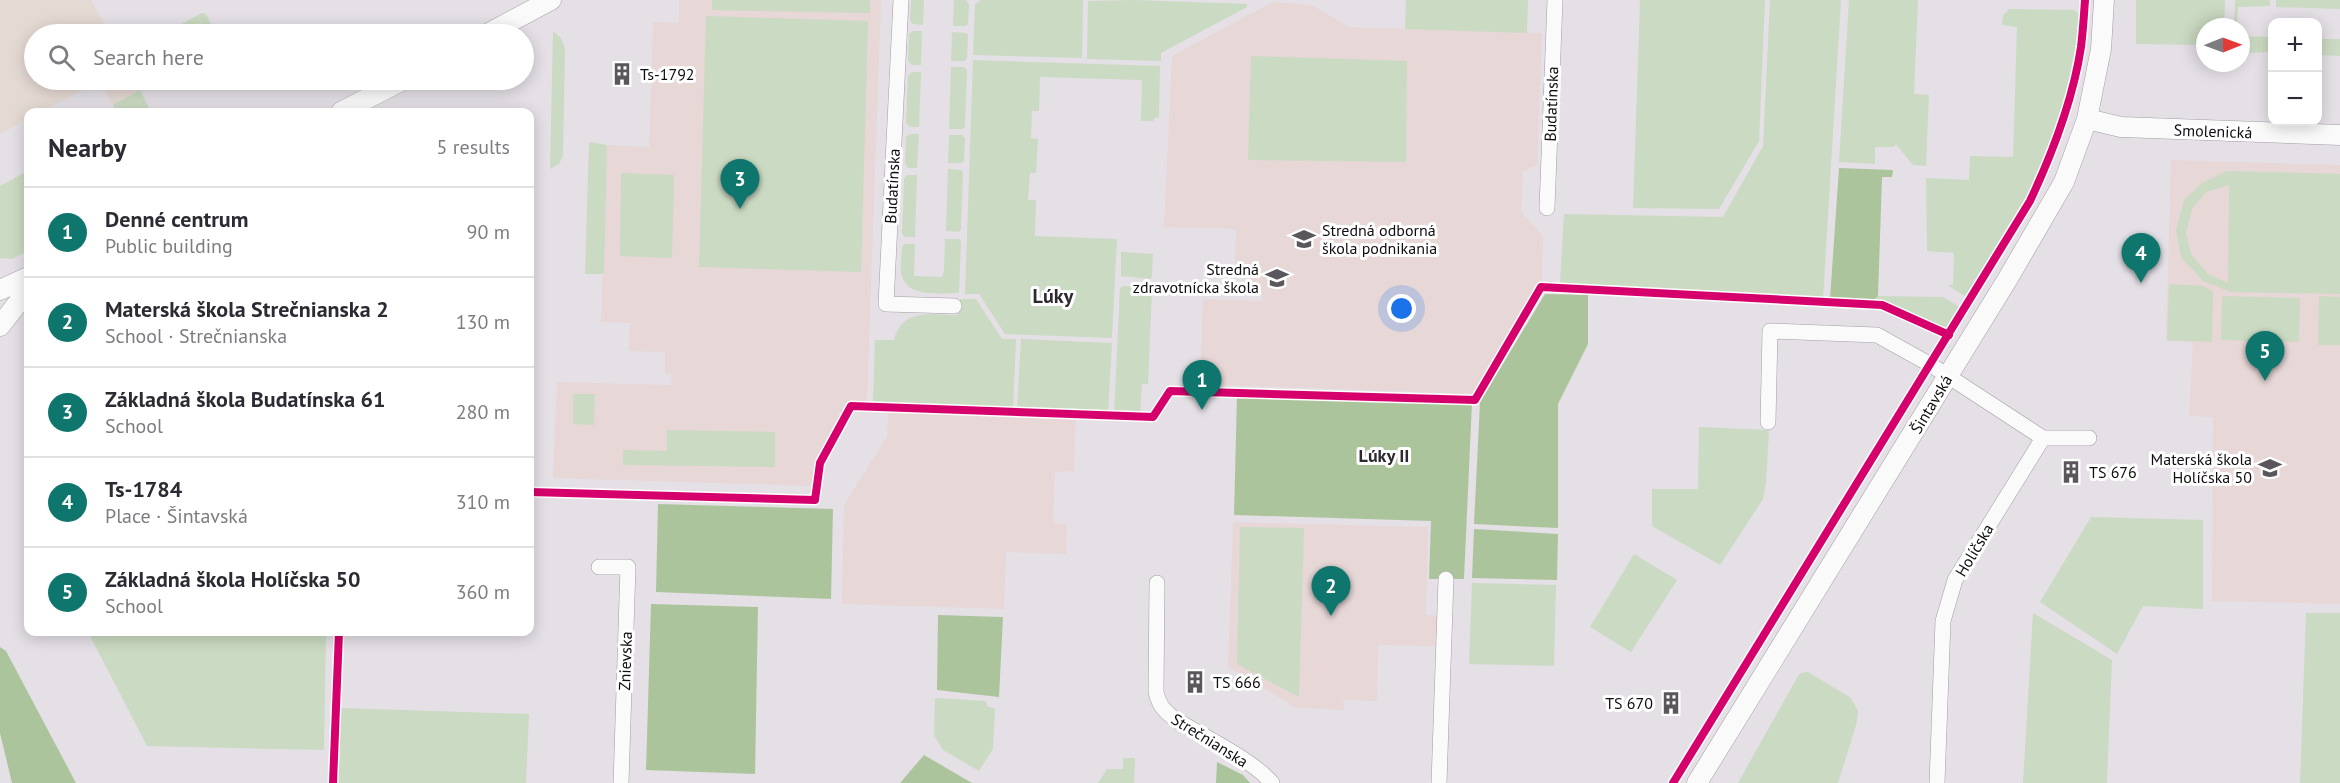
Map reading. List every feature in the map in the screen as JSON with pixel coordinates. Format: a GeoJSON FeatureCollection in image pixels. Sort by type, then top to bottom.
{"type":"FeatureCollection","features":[{"type":"Feature","properties":{"kind":"street"},"geometry":{"type":"LineString","coordinates":[[506,24],[551,0]]}},
{"type":"Feature","properties":{"kind":"street","name":"Budatínska"},"geometry":{"type":"LineString","coordinates":[[901,0],[886,304],[954,306]]}},
{"type":"Feature","properties":{"kind":"street","name":"Budatínska"},"geometry":{"type":"LineString","coordinates":[[1547,208],[1555,0]]}},
{"type":"Feature","properties":{"kind":"street","name":"Šintavská"},"geometry":{"type":"LineString","coordinates":[[1697,783],[1948,376],[2064,182],[2087,119],[2101,49],[2104,0]]}},
{"type":"Feature","properties":{"kind":"street"},"geometry":{"type":"LineString","coordinates":[[349,108],[384,90]]}},
{"type":"Feature","properties":{"kind":"street","name":"Smolenická"},"geometry":{"type":"LineString","coordinates":[[2087,119],[2132,128],[2340,135]]}},
{"type":"Feature","properties":{"kind":"street"},"geometry":{"type":"LineString","coordinates":[[0,290],[24,279]]}},
{"type":"Feature","properties":{"kind":"street"},"geometry":{"type":"LineString","coordinates":[[0,327],[24,295]]}},
{"type":"Feature","properties":{"kind":"street","name":"Šintavská"},"geometry":{"type":"LineString","coordinates":[[1768,422],[1770,331],[1878,335],[1948,376]]}},
{"type":"Feature","properties":{"kind":"street"},"geometry":{"type":"LineString","coordinates":[[1948,376],[2043,438],[2089,438]]}},
{"type":"Feature","properties":{"kind":"street","name":"Holíčska"},"geometry":{"type":"LineString","coordinates":[[1937,783],[1943,621],[1955,580],[2043,438]]}},
{"type":"Feature","properties":{"kind":"street","name":"Znievska"},"geometry":{"type":"LineString","coordinates":[[599,567],[628,567],[621,783]]}},
{"type":"Feature","properties":{"kind":"street"},"geometry":{"type":"LineString","coordinates":[[1439,783],[1446,579]]}},
{"type":"Feature","properties":{"kind":"street","name":"Strečnianska"},"geometry":{"type":"LineString","coordinates":[[1157,583],[1156,692],[1158,702],[1164,711],[1175,719],[1257,769],[1272,783]]}},
{"type":"Feature","properties":{"kind":"shaded area"},"geometry":{"type":"Polygon","coordinates":[[[0,0],[91,0],[104,24],[24,24],[24,90],[83,90],[49,108],[24,108],[24,121],[0,134],[0,0]]]}},
{"type":"Feature","properties":{"kind":"shaded area"},"geometry":{"type":"Polygon","coordinates":[[[679,0],[881,0],[867,401],[851,401],[817,459],[814,486],[553,478],[557,382],[671,385],[672,374],[665,374],[665,352],[629,351],[630,323],[601,322],[607,145],[649,147],[653,22],[679,23],[679,0]]]}},
{"type":"Feature","properties":{"kind":"shaded area"},"geometry":{"type":"Polygon","coordinates":[[[1273,2],[1312,5],[1349,27],[1542,33],[1537,165],[1523,172],[1521,211],[1543,236],[1542,279],[1472,394],[1200,384],[1203,299],[1262,301],[1262,292],[1249,292],[1250,267],[1235,267],[1236,229],[1164,227],[1172,56],[1273,2]]]}},
{"type":"Feature","properties":{"kind":"shaded area"},"geometry":{"type":"Polygon","coordinates":[[[105,90],[140,90],[113,105],[105,90]]]}},
{"type":"Feature","properties":{"kind":"shaded area"},"geometry":{"type":"Polygon","coordinates":[[[2171,160],[2340,165],[2340,604],[2212,601],[2213,417],[2189,416],[2193,342],[2166,341],[2171,160]]]}},
{"type":"Feature","properties":{"kind":"shaded area"},"geometry":{"type":"Polygon","coordinates":[[[888,412],[1076,417],[1074,471],[1055,472],[1053,523],[1067,524],[1066,554],[1006,552],[1004,609],[842,604],[844,505],[887,437],[888,412]]]}},
{"type":"Feature","properties":{"kind":"shaded area"},"geometry":{"type":"Polygon","coordinates":[[[1233,522],[1428,527],[1426,615],[1440,616],[1439,646],[1378,645],[1377,701],[1343,700],[1344,710],[1296,708],[1228,666],[1233,522]]]}},
{"type":"Feature","properties":{"kind":"green space"},"geometry":{"type":"Polygon","coordinates":[[[712,0],[870,0],[870,13],[712,10],[712,0]]]}},
{"type":"Feature","properties":{"kind":"green space"},"geometry":{"type":"Polygon","coordinates":[[[911,0],[924,0],[923,25],[913,24],[910,20],[911,0]]]}},
{"type":"Feature","properties":{"kind":"green space"},"geometry":{"type":"Polygon","coordinates":[[[954,0],[966,0],[969,4],[966,26],[953,26],[954,0]]]}},
{"type":"Feature","properties":{"kind":"green space"},"geometry":{"type":"Polygon","coordinates":[[[981,0],[1083,0],[1082,58],[973,55],[975,4],[981,0]]]}},
{"type":"Feature","properties":{"kind":"green space"},"geometry":{"type":"Polygon","coordinates":[[[1135,0],[1247,4],[1247,7],[1161,53],[1161,61],[1087,59],[1088,1],[1135,0]]]}},
{"type":"Feature","properties":{"kind":"green space"},"geometry":{"type":"Polygon","coordinates":[[[1406,0],[1528,0],[1527,33],[1405,29],[1406,0]]]}},
{"type":"Feature","properties":{"kind":"green space"},"geometry":{"type":"Polygon","coordinates":[[[1640,0],[1765,0],[1759,141],[1719,209],[1633,208],[1640,0]]]}},
{"type":"Feature","properties":{"kind":"green space"},"geometry":{"type":"Polygon","coordinates":[[[1770,0],[1841,0],[1823,299],[1560,283],[1564,214],[1723,217],[1763,146],[1770,0]]]}},
{"type":"Feature","properties":{"kind":"green space"},"geometry":{"type":"Polygon","coordinates":[[[1849,0],[1918,0],[1914,94],[1929,95],[1926,166],[1913,165],[1896,144],[1894,147],[1875,147],[1875,164],[1839,162],[1849,0]]]}},
{"type":"Feature","properties":{"kind":"green space"},"geometry":{"type":"Polygon","coordinates":[[[2136,0],[2225,0],[2224,18],[2196,18],[2196,45],[2136,44],[2136,0]]]}},
{"type":"Feature","properties":{"kind":"green space"},"geometry":{"type":"Polygon","coordinates":[[[2235,0],[2270,0],[2270,6],[2238,7],[2237,18],[2234,18],[2235,0]]]}},
{"type":"Feature","properties":{"kind":"green space"},"geometry":{"type":"Polygon","coordinates":[[[2276,0],[2340,0],[2340,9],[2276,7],[2276,0]]]}},
{"type":"Feature","properties":{"kind":"green space"},"geometry":{"type":"Polygon","coordinates":[[[2009,9],[2073,10],[2080,13],[2068,84],[2049,152],[2022,209],[1968,298],[1947,285],[1953,285],[1954,253],[1927,251],[1926,178],[1969,180],[1970,156],[2013,157],[2017,27],[2002,25],[2003,15],[2009,9]]]}},
{"type":"Feature","properties":{"kind":"green space"},"geometry":{"type":"Polygon","coordinates":[[[202,13],[206,14],[211,24],[181,24],[202,13]]]}},
{"type":"Feature","properties":{"kind":"green space"},"geometry":{"type":"Polygon","coordinates":[[[706,16],[868,21],[861,272],[699,267],[706,16]]]}},
{"type":"Feature","properties":{"kind":"green space"},"geometry":{"type":"Polygon","coordinates":[[[553,31],[561,38],[565,48],[563,156],[559,164],[550,169],[553,31]]]}},
{"type":"Feature","properties":{"kind":"green space"},"geometry":{"type":"Polygon","coordinates":[[[913,31],[922,31],[921,65],[912,65],[908,61],[909,34],[913,31]]]}},
{"type":"Feature","properties":{"kind":"green space"},"geometry":{"type":"Polygon","coordinates":[[[952,32],[968,35],[965,61],[951,61],[952,32]]]}},
{"type":"Feature","properties":{"kind":"green space"},"geometry":{"type":"Polygon","coordinates":[[[2250,36],[2268,37],[2268,52],[2250,53],[2250,36]]]}},
{"type":"Feature","properties":{"kind":"green space"},"geometry":{"type":"Polygon","coordinates":[[[2322,39],[2340,39],[2340,56],[2322,55],[2322,39]]]}},
{"type":"Feature","properties":{"kind":"green space"},"geometry":{"type":"Polygon","coordinates":[[[1251,56],[1407,61],[1406,162],[1248,160],[1251,56]]]}},
{"type":"Feature","properties":{"kind":"green space"},"geometry":{"type":"Polygon","coordinates":[[[973,60],[1160,66],[1159,117],[1154,118],[1153,121],[1141,121],[1142,80],[1040,77],[1039,111],[1032,111],[1031,138],[1038,139],[1036,173],[1030,173],[1028,200],[1036,200],[1035,236],[1117,239],[1112,338],[1005,334],[979,294],[965,294],[973,60]]]}},
{"type":"Feature","properties":{"kind":"green space"},"geometry":{"type":"Polygon","coordinates":[[[951,67],[964,67],[967,70],[965,127],[963,129],[949,129],[951,67]]]}},
{"type":"Feature","properties":{"kind":"green space"},"geometry":{"type":"Polygon","coordinates":[[[912,72],[921,72],[919,127],[910,127],[906,123],[908,76],[912,72]]]}},
{"type":"Feature","properties":{"kind":"green space"},"geometry":{"type":"Polygon","coordinates":[[[140,90],[149,108],[115,108],[113,105],[140,90]]]}},
{"type":"Feature","properties":{"kind":"green space"},"geometry":{"type":"Polygon","coordinates":[[[910,134],[919,134],[917,168],[908,168],[905,164],[906,137],[910,134]]]}},
{"type":"Feature","properties":{"kind":"green space"},"geometry":{"type":"Polygon","coordinates":[[[949,135],[962,135],[965,138],[964,161],[961,163],[948,163],[949,135]]]}},
{"type":"Feature","properties":{"kind":"green space"},"geometry":{"type":"Polygon","coordinates":[[[589,142],[607,145],[604,274],[585,274],[589,142]]]}},
{"type":"Feature","properties":{"kind":"green space"},"geometry":{"type":"Polygon","coordinates":[[[1839,168],[1893,170],[1892,177],[1882,177],[1878,296],[1872,301],[1830,299],[1839,168]]]}},
{"type":"Feature","properties":{"kind":"green space"},"geometry":{"type":"Polygon","coordinates":[[[948,169],[963,172],[959,232],[946,231],[948,169]]]}},
{"type":"Feature","properties":{"kind":"green space"},"geometry":{"type":"Polygon","coordinates":[[[2227,171],[2340,174],[2340,294],[2231,292],[2203,281],[2181,257],[2176,231],[2184,200],[2202,183],[2227,171]],[[2229,185],[2206,192],[2192,209],[2186,233],[2191,254],[2208,274],[2228,283],[2229,185]]]}},
{"type":"Feature","properties":{"kind":"green space"},"geometry":{"type":"Polygon","coordinates":[[[24,173],[24,253],[12,259],[0,258],[0,186],[24,173]]]}},
{"type":"Feature","properties":{"kind":"green space"},"geometry":{"type":"Polygon","coordinates":[[[621,173],[674,175],[672,258],[620,256],[621,173]]]}},
{"type":"Feature","properties":{"kind":"green space"},"geometry":{"type":"Polygon","coordinates":[[[907,175],[917,175],[915,237],[905,237],[902,234],[904,179],[907,175]]]}},
{"type":"Feature","properties":{"kind":"green space"},"geometry":{"type":"Polygon","coordinates":[[[945,239],[959,239],[961,242],[959,293],[926,293],[911,288],[905,283],[901,273],[902,247],[905,244],[915,244],[914,276],[942,277],[945,239]]]}},
{"type":"Feature","properties":{"kind":"green space"},"geometry":{"type":"Polygon","coordinates":[[[1121,252],[1153,254],[1152,277],[1150,279],[1121,276],[1121,252]]]}},
{"type":"Feature","properties":{"kind":"green space"},"geometry":{"type":"Polygon","coordinates":[[[2169,284],[2203,286],[2213,292],[2212,342],[2167,340],[2169,284]]]}},
{"type":"Feature","properties":{"kind":"green space"},"geometry":{"type":"Polygon","coordinates":[[[1123,286],[1152,289],[1148,384],[1142,384],[1140,414],[1114,414],[1120,288],[1123,286]]]}},
{"type":"Feature","properties":{"kind":"green space"},"geometry":{"type":"Polygon","coordinates":[[[1545,294],[1588,295],[1588,344],[1558,404],[1558,528],[1474,524],[1480,402],[1545,294]]]}},
{"type":"Feature","properties":{"kind":"green space"},"geometry":{"type":"Polygon","coordinates":[[[1878,296],[1943,297],[1961,308],[1948,330],[1872,301],[1878,296]]]}},
{"type":"Feature","properties":{"kind":"green space"},"geometry":{"type":"Polygon","coordinates":[[[2222,296],[2300,298],[2299,342],[2221,340],[2222,296]]]}},
{"type":"Feature","properties":{"kind":"green space"},"geometry":{"type":"Polygon","coordinates":[[[2319,296],[2340,297],[2340,345],[2318,345],[2319,296]]]}},
{"type":"Feature","properties":{"kind":"green space"},"geometry":{"type":"Polygon","coordinates":[[[960,299],[976,299],[1002,339],[1016,339],[1013,409],[873,402],[875,340],[894,340],[898,329],[904,322],[919,315],[958,315],[960,299]]]}},
{"type":"Feature","properties":{"kind":"green space"},"geometry":{"type":"Polygon","coordinates":[[[1021,339],[1112,343],[1108,413],[1017,409],[1021,339]]]}},
{"type":"Feature","properties":{"kind":"green space"},"geometry":{"type":"Polygon","coordinates":[[[573,394],[595,394],[594,425],[573,424],[573,394]]]}},
{"type":"Feature","properties":{"kind":"green space"},"geometry":{"type":"Polygon","coordinates":[[[1237,395],[1472,402],[1464,579],[1429,579],[1431,521],[1234,515],[1237,395]]]}},
{"type":"Feature","properties":{"kind":"green space"},"geometry":{"type":"Polygon","coordinates":[[[1699,427],[1769,430],[1763,499],[1720,565],[1652,526],[1652,489],[1698,489],[1699,427]]]}},
{"type":"Feature","properties":{"kind":"green space"},"geometry":{"type":"Polygon","coordinates":[[[667,430],[775,432],[775,467],[623,465],[623,450],[667,451],[667,430]]]}},
{"type":"Feature","properties":{"kind":"green space"},"geometry":{"type":"Polygon","coordinates":[[[658,504],[833,509],[831,599],[656,592],[658,504]]]}},
{"type":"Feature","properties":{"kind":"green space"},"geometry":{"type":"Polygon","coordinates":[[[2091,517],[2203,520],[2203,609],[2143,606],[2117,654],[2040,602],[2091,517]]]}},
{"type":"Feature","properties":{"kind":"green space"},"geometry":{"type":"Polygon","coordinates":[[[1240,527],[1304,528],[1299,697],[1237,664],[1240,527]]]}},
{"type":"Feature","properties":{"kind":"green space"},"geometry":{"type":"Polygon","coordinates":[[[1474,529],[1558,534],[1557,580],[1472,578],[1474,529]]]}},
{"type":"Feature","properties":{"kind":"green space"},"geometry":{"type":"Polygon","coordinates":[[[1634,554],[1677,580],[1631,652],[1590,627],[1634,554]]]}},
{"type":"Feature","properties":{"kind":"green space"},"geometry":{"type":"Polygon","coordinates":[[[1472,583],[1556,585],[1554,666],[1469,664],[1472,583]]]}},
{"type":"Feature","properties":{"kind":"green space"},"geometry":{"type":"Polygon","coordinates":[[[651,604],[758,607],[755,774],[646,770],[651,604]]]}},
{"type":"Feature","properties":{"kind":"green space"},"geometry":{"type":"Polygon","coordinates":[[[2033,613],[2112,660],[2107,783],[2023,783],[2033,613]]]}},
{"type":"Feature","properties":{"kind":"green space"},"geometry":{"type":"Polygon","coordinates":[[[2306,613],[2340,613],[2340,783],[2300,783],[2306,613]]]}},
{"type":"Feature","properties":{"kind":"green space"},"geometry":{"type":"Polygon","coordinates":[[[938,615],[1003,617],[999,697],[937,690],[938,615]]]}},
{"type":"Feature","properties":{"kind":"green space"},"geometry":{"type":"Polygon","coordinates":[[[90,636],[326,636],[324,750],[147,746],[90,636]]]}},
{"type":"Feature","properties":{"kind":"green space"},"geometry":{"type":"Polygon","coordinates":[[[0,647],[6,651],[76,783],[12,783],[0,733],[0,647]]]}},
{"type":"Feature","properties":{"kind":"green space"},"geometry":{"type":"Polygon","coordinates":[[[1808,672],[1851,698],[1858,711],[1857,722],[1838,783],[1738,783],[1798,676],[1808,672]]]}},
{"type":"Feature","properties":{"kind":"green space"},"geometry":{"type":"Polygon","coordinates":[[[935,698],[986,701],[987,706],[995,709],[993,749],[979,771],[943,750],[934,735],[935,698]]]}},
{"type":"Feature","properties":{"kind":"green space"},"geometry":{"type":"Polygon","coordinates":[[[339,708],[529,714],[526,783],[337,783],[339,708]]]}},
{"type":"Feature","properties":{"kind":"green space"},"geometry":{"type":"Polygon","coordinates":[[[924,755],[972,783],[900,783],[924,755]]]}},
{"type":"Feature","properties":{"kind":"green space"},"geometry":{"type":"Polygon","coordinates":[[[1123,758],[1135,758],[1134,783],[1098,783],[1107,769],[1123,769],[1123,758]]]}},
{"type":"Feature","properties":{"kind":"green space"},"geometry":{"type":"Polygon","coordinates":[[[1217,762],[1243,775],[1250,783],[1216,783],[1217,762]]]}},
{"type":"Feature","properties":{"kind":"cycle path"},"geometry":{"type":"LineString","coordinates":[[1673,783],[2030,201],[2047,164],[2073,87],[2081,47],[2085,0]]}},
{"type":"Feature","properties":{"kind":"cycle path"},"geometry":{"type":"LineString","coordinates":[[534,492],[815,500],[820,463],[851,406],[1153,417],[1170,391],[1475,400],[1541,287],[1882,305],[1949,335]]}},
{"type":"Feature","properties":{"kind":"cycle path"},"geometry":{"type":"LineString","coordinates":[[333,783],[339,636]]}},
{"type":"Feature","properties":{"kind":"place","name":"Ts-1792"},"geometry":{"type":"Point","coordinates":[622,74]}},
{"type":"Feature","properties":{"kind":"place","name":"Základná škola Budatínska 61"},"geometry":{"type":"Point","coordinates":[740,209]}},
{"type":"Feature","properties":{"kind":"place","name":"Stredná odborná škola podnikania"},"geometry":{"type":"Point","coordinates":[1304,239]}},
{"type":"Feature","properties":{"kind":"place","name":"Stredná zdravotnícka škola"},"geometry":{"type":"Point","coordinates":[1277,278]}},
{"type":"Feature","properties":{"kind":"place","name":"Ts-1784"},"geometry":{"type":"Point","coordinates":[2141,283]}},
{"type":"Feature","properties":{"kind":"place","name":"Základná škola Holíčska 50"},"geometry":{"type":"Point","coordinates":[2265,381]}},
{"type":"Feature","properties":{"kind":"place","name":"Denné centrum"},"geometry":{"type":"Point","coordinates":[1202,410]}},
{"type":"Feature","properties":{"kind":"place","name":"Materská škola Holíčska 50"},"geometry":{"type":"Point","coordinates":[2270,468]}},
{"type":"Feature","properties":{"kind":"place","name":"TS 676"},"geometry":{"type":"Point","coordinates":[2071,472]}},
{"type":"Feature","properties":{"kind":"place","name":"Materská škola Strečnianska 2"},"geometry":{"type":"Point","coordinates":[1331,616]}},
{"type":"Feature","properties":{"kind":"place","name":"TS 666"},"geometry":{"type":"Point","coordinates":[1195,682]}},
{"type":"Feature","properties":{"kind":"place","name":"TS 670"},"geometry":{"type":"Point","coordinates":[1671,703]}},
{"type":"Feature","properties":{"kind":"district","name":"Lúky"},"geometry":{"type":"Point","coordinates":[1053,296]}},
{"type":"Feature","properties":{"kind":"district","name":"Lúky II"},"geometry":{"type":"Point","coordinates":[1384,456]}}]}
